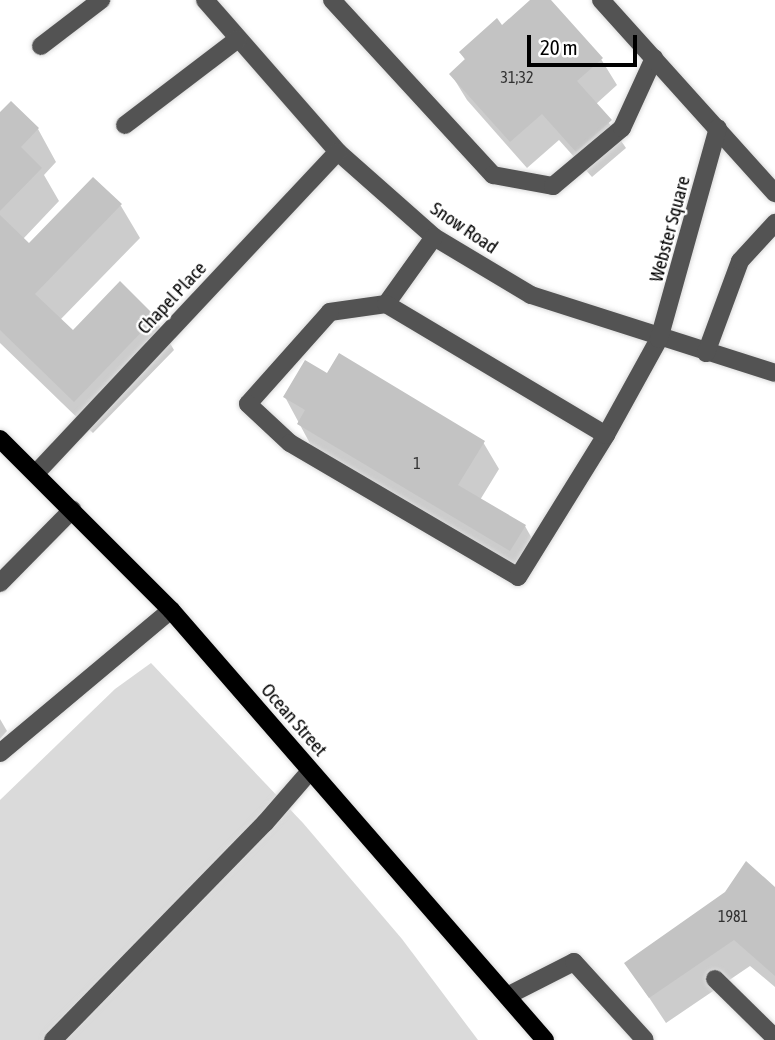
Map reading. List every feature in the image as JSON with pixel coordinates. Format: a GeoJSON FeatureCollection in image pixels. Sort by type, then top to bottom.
{"type":"FeatureCollection","features":[{"type":"Feature","properties":{"kind":"main road","name":"Ocean Street"},"geometry":{"type":"LineString","coordinates":[[3,447],[37,472],[171,610],[545,1040]]}},
{"type":"Feature","properties":{"kind":"street"},"geometry":{"type":"LineString","coordinates":[[41,46],[101,0]]}},
{"type":"Feature","properties":{"kind":"street","name":"Snow Road"},"geometry":{"type":"LineString","coordinates":[[205,0],[338,152],[434,237],[531,295],[659,339],[775,373]]}},
{"type":"Feature","properties":{"kind":"street"},"geometry":{"type":"LineString","coordinates":[[331,0],[493,175],[553,186],[622,128],[654,58]]}},
{"type":"Feature","properties":{"kind":"street"},"geometry":{"type":"LineString","coordinates":[[601,0],[775,193]]}},
{"type":"Feature","properties":{"kind":"street"},"geometry":{"type":"LineString","coordinates":[[125,125],[238,39]]}},
{"type":"Feature","properties":{"kind":"street","name":"Webster Square"},"geometry":{"type":"LineString","coordinates":[[386,304],[330,312],[248,404],[290,443],[518,578],[606,435],[659,339],[718,128]]}},
{"type":"Feature","properties":{"kind":"street","name":"Chapel Place"},"geometry":{"type":"LineString","coordinates":[[37,472],[338,152]]}},
{"type":"Feature","properties":{"kind":"street"},"geometry":{"type":"LineString","coordinates":[[706,353],[740,261],[775,223]]}},
{"type":"Feature","properties":{"kind":"street"},"geometry":{"type":"LineString","coordinates":[[434,237],[386,304],[606,435]]}},
{"type":"Feature","properties":{"kind":"street"},"geometry":{"type":"LineString","coordinates":[[4,573],[72,509]]}},
{"type":"Feature","properties":{"kind":"street"},"geometry":{"type":"LineString","coordinates":[[0,753],[171,610]]}},
{"type":"Feature","properties":{"kind":"street"},"geometry":{"type":"LineString","coordinates":[[53,1040],[310,771]]}},
{"type":"Feature","properties":{"kind":"street"},"geometry":{"type":"LineString","coordinates":[[506,996],[574,962],[645,1040]]}},
{"type":"Feature","properties":{"kind":"street"},"geometry":{"type":"LineString","coordinates":[[715,979],[775,1038]]}},
{"type":"Feature","properties":{"kind":"shaded area"},"geometry":{"type":"Polygon","coordinates":[[[151,663],[303,823],[402,939],[478,1040],[0,1040],[0,800],[115,689],[151,663]]]}},
{"type":"Feature","properties":{"kind":"building"},"geometry":{"type":"Polygon","coordinates":[[[530,0],[551,0],[603,58],[577,81],[612,120],[576,152],[542,114],[510,142],[449,74],[465,59],[459,52],[497,18],[502,25],[530,0]]]}},
{"type":"Feature","properties":{"kind":"building"},"geometry":{"type":"Polygon","coordinates":[[[11,101],[39,128],[21,147],[42,168],[0,211],[0,112],[11,101]]]}},
{"type":"Feature","properties":{"kind":"building"},"geometry":{"type":"Polygon","coordinates":[[[93,177],[122,204],[35,294],[73,330],[120,281],[156,317],[74,402],[0,330],[0,215],[29,243],[93,177]]]}},
{"type":"Feature","properties":{"kind":"building"},"geometry":{"type":"Polygon","coordinates":[[[339,353],[485,441],[458,485],[526,525],[510,551],[297,424],[305,410],[283,397],[305,360],[327,373],[339,353]]]}},
{"type":"Feature","properties":{"kind":"building"},"geometry":{"type":"Polygon","coordinates":[[[746,861],[775,887],[775,976],[734,940],[649,998],[624,963],[725,892],[746,861]]]}}]}
